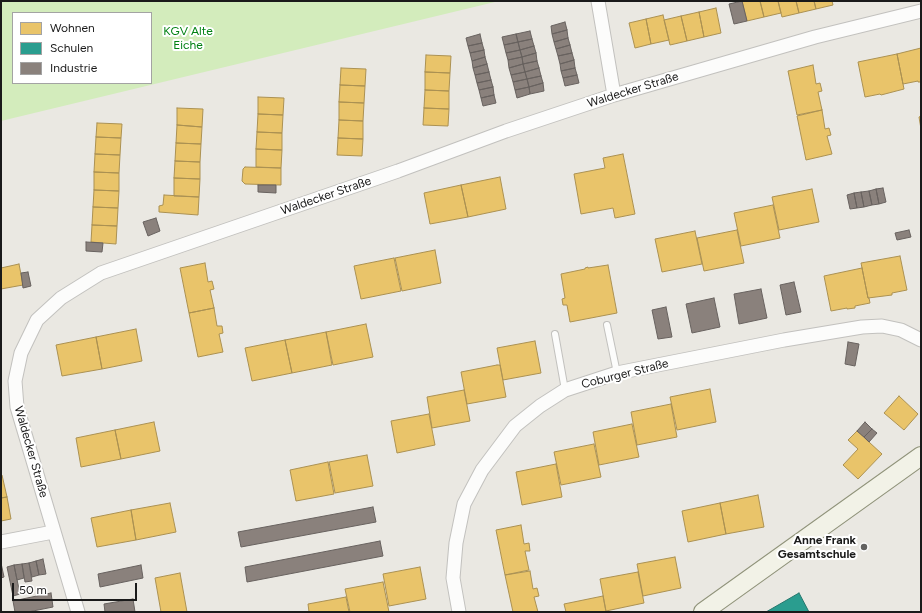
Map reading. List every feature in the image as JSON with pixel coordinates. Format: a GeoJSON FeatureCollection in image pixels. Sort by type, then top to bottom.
{"type":"FeatureCollection","features":[{"type":"Feature","properties":{"kind":"street"},"geometry":{"type":"LineString","coordinates":[[598,1],[614,95]]}},
{"type":"Feature","properties":{"kind":"street","name":"Waldecker Straße"},"geometry":{"type":"LineString","coordinates":[[78,612],[17,407],[15,381],[21,353],[37,320],[61,298],[101,273],[398,171],[506,131],[614,95],[815,36],[921,11]]}},
{"type":"Feature","properties":{"kind":"street","name":"Coburger Straße"},"geometry":{"type":"LineString","coordinates":[[459,612],[453,578],[456,543],[464,504],[482,470],[515,426],[540,406],[565,390],[617,374],[784,340],[862,327],[882,326],[901,330],[921,340]]}},
{"type":"Feature","properties":{"kind":"street"},"geometry":{"type":"LineString","coordinates":[[703,612],[921,456]]}},
{"type":"Feature","properties":{"kind":"street"},"geometry":{"type":"LineString","coordinates":[[1,542],[53,532]]}},
{"type":"Feature","properties":{"kind":"lane"},"geometry":{"type":"LineString","coordinates":[[607,325],[617,374]]}},
{"type":"Feature","properties":{"kind":"lane"},"geometry":{"type":"LineString","coordinates":[[555,334],[565,390]]}},
{"type":"Feature","properties":{"kind":"green space","name":"KGV Alte Eiche"},"geometry":{"type":"Polygon","coordinates":[[[1,1],[499,1],[1,121],[1,1]]]}},
{"type":"Feature","properties":{"kind":"building: Wohnen"},"geometry":{"type":"Polygon","coordinates":[[[742,1],[760,1],[764,17],[747,21],[742,1]]]}},
{"type":"Feature","properties":{"kind":"building: Wohnen"},"geometry":{"type":"Polygon","coordinates":[[[760,1],[778,1],[781,13],[764,17],[760,1]]]}},
{"type":"Feature","properties":{"kind":"building: Wohnen"},"geometry":{"type":"Polygon","coordinates":[[[778,1],[796,1],[799,13],[782,17],[778,1]]]}},
{"type":"Feature","properties":{"kind":"building: Wohnen"},"geometry":{"type":"Polygon","coordinates":[[[796,1],[814,1],[816,9],[799,13],[796,1]]]}},
{"type":"Feature","properties":{"kind":"building: Wohnen"},"geometry":{"type":"Polygon","coordinates":[[[814,1],[832,1],[833,5],[816,9],[814,1]]]}},
{"type":"Feature","properties":{"kind":"building: Wohnen"},"geometry":{"type":"Polygon","coordinates":[[[716,8],[721,33],[704,37],[699,12],[716,8]]]}},
{"type":"Feature","properties":{"kind":"building: Wohnen"},"geometry":{"type":"Polygon","coordinates":[[[699,12],[704,37],[687,41],[681,16],[699,12]]]}},
{"type":"Feature","properties":{"kind":"building: Wohnen"},"geometry":{"type":"Polygon","coordinates":[[[663,15],[669,40],[651,44],[646,19],[663,15]]]}},
{"type":"Feature","properties":{"kind":"building: Wohnen"},"geometry":{"type":"Polygon","coordinates":[[[681,16],[687,41],[670,45],[664,20],[681,16]]]}},
{"type":"Feature","properties":{"kind":"building: Wohnen"},"geometry":{"type":"Polygon","coordinates":[[[646,19],[651,44],[635,48],[629,23],[646,19]]]}},
{"type":"Feature","properties":{"kind":"building: Wohnen"},"geometry":{"type":"Polygon","coordinates":[[[921,48],[921,82],[918,81],[903,84],[897,54],[921,48]]]}},
{"type":"Feature","properties":{"kind":"building: Wohnen"},"geometry":{"type":"Polygon","coordinates":[[[897,54],[904,89],[881,95],[865,97],[858,62],[897,54]]]}},
{"type":"Feature","properties":{"kind":"building: Wohnen"},"geometry":{"type":"Polygon","coordinates":[[[426,55],[451,56],[450,73],[425,72],[426,55]]]}},
{"type":"Feature","properties":{"kind":"building: Wohnen"},"geometry":{"type":"Polygon","coordinates":[[[813,65],[816,84],[820,83],[822,91],[818,92],[822,110],[797,115],[788,71],[813,65]]]}},
{"type":"Feature","properties":{"kind":"building: Wohnen"},"geometry":{"type":"Polygon","coordinates":[[[341,68],[366,69],[365,86],[340,85],[341,68]]]}},
{"type":"Feature","properties":{"kind":"building: Wohnen"},"geometry":{"type":"Polygon","coordinates":[[[425,72],[450,73],[449,91],[425,90],[425,72]]]}},
{"type":"Feature","properties":{"kind":"building: Wohnen"},"geometry":{"type":"Polygon","coordinates":[[[340,85],[365,86],[364,103],[339,102],[340,85]]]}},
{"type":"Feature","properties":{"kind":"building: Wohnen"},"geometry":{"type":"Polygon","coordinates":[[[425,90],[449,91],[449,109],[424,108],[425,90]]]}},
{"type":"Feature","properties":{"kind":"building: Wohnen"},"geometry":{"type":"Polygon","coordinates":[[[258,97],[284,98],[283,115],[258,114],[258,97]]]}},
{"type":"Feature","properties":{"kind":"building: Wohnen"},"geometry":{"type":"Polygon","coordinates":[[[339,102],[364,103],[363,121],[339,120],[339,102]]]}},
{"type":"Feature","properties":{"kind":"building: Wohnen"},"geometry":{"type":"Polygon","coordinates":[[[177,108],[203,109],[202,127],[177,125],[177,108]]]}},
{"type":"Feature","properties":{"kind":"building: Wohnen"},"geometry":{"type":"Polygon","coordinates":[[[424,108],[449,109],[448,126],[423,125],[424,108]]]}},
{"type":"Feature","properties":{"kind":"building: Wohnen"},"geometry":{"type":"Polygon","coordinates":[[[822,110],[825,129],[829,128],[831,135],[827,136],[832,154],[806,160],[797,116],[822,110]]]}},
{"type":"Feature","properties":{"kind":"building: Wohnen"},"geometry":{"type":"Polygon","coordinates":[[[258,114],[283,115],[282,133],[257,132],[258,114]]]}},
{"type":"Feature","properties":{"kind":"building: Wohnen"},"geometry":{"type":"Polygon","coordinates":[[[921,116],[921,129],[919,117],[921,116]]]}},
{"type":"Feature","properties":{"kind":"building: Wohnen"},"geometry":{"type":"Polygon","coordinates":[[[339,120],[363,121],[363,139],[338,138],[339,120]]]}},
{"type":"Feature","properties":{"kind":"building: Wohnen"},"geometry":{"type":"Polygon","coordinates":[[[97,123],[122,124],[121,138],[96,137],[97,123]]]}},
{"type":"Feature","properties":{"kind":"building: Wohnen"},"geometry":{"type":"Polygon","coordinates":[[[177,125],[202,127],[201,144],[176,143],[177,125]]]}},
{"type":"Feature","properties":{"kind":"building: Wohnen"},"geometry":{"type":"Polygon","coordinates":[[[257,132],[282,133],[282,150],[256,149],[257,132]]]}},
{"type":"Feature","properties":{"kind":"building: Wohnen"},"geometry":{"type":"Polygon","coordinates":[[[96,137],[121,138],[120,155],[95,154],[96,137]]]}},
{"type":"Feature","properties":{"kind":"building: Wohnen"},"geometry":{"type":"Polygon","coordinates":[[[338,138],[363,139],[362,156],[337,155],[338,138]]]}},
{"type":"Feature","properties":{"kind":"building: Wohnen"},"geometry":{"type":"Polygon","coordinates":[[[176,143],[201,144],[200,162],[175,161],[176,143]]]}},
{"type":"Feature","properties":{"kind":"building: Wohnen"},"geometry":{"type":"Polygon","coordinates":[[[256,149],[282,150],[281,168],[256,167],[256,149]]]}},
{"type":"Feature","properties":{"kind":"building: Wohnen"},"geometry":{"type":"Polygon","coordinates":[[[95,154],[120,155],[119,173],[94,172],[95,154]]]}},
{"type":"Feature","properties":{"kind":"building: Wohnen"},"geometry":{"type":"Polygon","coordinates":[[[623,154],[635,214],[615,218],[613,208],[581,214],[574,174],[605,168],[603,158],[623,154]]]}},
{"type":"Feature","properties":{"kind":"building: Wohnen"},"geometry":{"type":"Polygon","coordinates":[[[175,161],[200,162],[200,179],[174,178],[175,161]]]}},
{"type":"Feature","properties":{"kind":"building: Wohnen"},"geometry":{"type":"Polygon","coordinates":[[[245,167],[281,168],[281,185],[245,184],[242,181],[243,169],[245,167]]]}},
{"type":"Feature","properties":{"kind":"building: Wohnen"},"geometry":{"type":"Polygon","coordinates":[[[94,172],[119,173],[119,191],[94,190],[94,172]]]}},
{"type":"Feature","properties":{"kind":"building: Wohnen"},"geometry":{"type":"Polygon","coordinates":[[[500,177],[506,209],[468,217],[461,185],[500,177]]]}},
{"type":"Feature","properties":{"kind":"building: Wohnen"},"geometry":{"type":"Polygon","coordinates":[[[174,178],[200,179],[199,197],[174,196],[174,178]]]}},
{"type":"Feature","properties":{"kind":"building: Wohnen"},"geometry":{"type":"Polygon","coordinates":[[[461,185],[468,217],[430,224],[424,193],[461,185]]]}},
{"type":"Feature","properties":{"kind":"building: Wohnen"},"geometry":{"type":"Polygon","coordinates":[[[812,189],[819,222],[779,230],[772,197],[812,189]]]}},
{"type":"Feature","properties":{"kind":"building: Wohnen"},"geometry":{"type":"Polygon","coordinates":[[[94,190],[119,191],[118,208],[93,207],[94,190]]]}},
{"type":"Feature","properties":{"kind":"building: Wohnen"},"geometry":{"type":"Polygon","coordinates":[[[164,195],[199,197],[198,215],[159,212],[159,206],[163,205],[164,195]]]}},
{"type":"Feature","properties":{"kind":"building: Wohnen"},"geometry":{"type":"Polygon","coordinates":[[[773,205],[780,238],[741,246],[734,213],[773,205]]]}},
{"type":"Feature","properties":{"kind":"building: Wohnen"},"geometry":{"type":"Polygon","coordinates":[[[93,207],[118,208],[117,226],[92,225],[93,207]]]}},
{"type":"Feature","properties":{"kind":"building: Wohnen"},"geometry":{"type":"Polygon","coordinates":[[[92,225],[117,226],[116,244],[91,242],[92,225]]]}},
{"type":"Feature","properties":{"kind":"building: Wohnen"},"geometry":{"type":"Polygon","coordinates":[[[737,230],[744,263],[704,271],[697,238],[737,230]]]}},
{"type":"Feature","properties":{"kind":"building: Wohnen"},"geometry":{"type":"Polygon","coordinates":[[[695,231],[702,264],[662,272],[655,239],[695,231]]]}},
{"type":"Feature","properties":{"kind":"building: Wohnen"},"geometry":{"type":"Polygon","coordinates":[[[435,250],[441,283],[402,291],[395,258],[435,250]]]}},
{"type":"Feature","properties":{"kind":"building: Wohnen"},"geometry":{"type":"Polygon","coordinates":[[[900,256],[907,290],[892,293],[892,295],[868,298],[861,263],[900,256]]]}},
{"type":"Feature","properties":{"kind":"building: Wohnen"},"geometry":{"type":"Polygon","coordinates":[[[394,258],[401,291],[361,299],[354,266],[394,258]]]}},
{"type":"Feature","properties":{"kind":"building: Wohnen"},"geometry":{"type":"Polygon","coordinates":[[[205,263],[208,282],[212,281],[214,289],[210,290],[214,308],[189,313],[180,268],[205,263]]]}},
{"type":"Feature","properties":{"kind":"building: Wohnen"},"geometry":{"type":"Polygon","coordinates":[[[19,264],[23,285],[1,289],[1,268],[19,264]]]}},
{"type":"Feature","properties":{"kind":"building: Wohnen"},"geometry":{"type":"Polygon","coordinates":[[[608,265],[617,313],[570,322],[567,305],[563,305],[562,299],[565,298],[561,274],[588,267],[608,265]]]}},
{"type":"Feature","properties":{"kind":"building: Wohnen"},"geometry":{"type":"Polygon","coordinates":[[[862,268],[870,303],[855,306],[855,308],[831,311],[824,276],[862,268]]]}},
{"type":"Feature","properties":{"kind":"building: Wohnen"},"geometry":{"type":"Polygon","coordinates":[[[214,308],[217,326],[222,326],[223,333],[219,334],[223,352],[198,357],[189,313],[214,308]]]}},
{"type":"Feature","properties":{"kind":"building: Wohnen"},"geometry":{"type":"Polygon","coordinates":[[[366,324],[373,357],[333,365],[326,332],[366,324]]]}},
{"type":"Feature","properties":{"kind":"building: Wohnen"},"geometry":{"type":"Polygon","coordinates":[[[136,329],[142,361],[102,369],[96,337],[136,329]]]}},
{"type":"Feature","properties":{"kind":"building: Wohnen"},"geometry":{"type":"Polygon","coordinates":[[[326,332],[332,365],[292,373],[285,340],[326,332]]]}},
{"type":"Feature","properties":{"kind":"building: Wohnen"},"geometry":{"type":"Polygon","coordinates":[[[96,337],[102,369],[62,376],[56,345],[96,337]]]}},
{"type":"Feature","properties":{"kind":"building: Wohnen"},"geometry":{"type":"Polygon","coordinates":[[[285,340],[292,373],[252,381],[245,348],[285,340]]]}},
{"type":"Feature","properties":{"kind":"building: Wohnen"},"geometry":{"type":"Polygon","coordinates":[[[535,341],[541,373],[503,380],[497,348],[535,341]]]}},
{"type":"Feature","properties":{"kind":"building: Wohnen"},"geometry":{"type":"Polygon","coordinates":[[[500,365],[506,397],[467,404],[461,372],[500,365]]]}},
{"type":"Feature","properties":{"kind":"building: Wohnen"},"geometry":{"type":"Polygon","coordinates":[[[710,389],[716,422],[677,430],[670,397],[710,389]]]}},
{"type":"Feature","properties":{"kind":"building: Wohnen"},"geometry":{"type":"Polygon","coordinates":[[[464,390],[470,421],[432,428],[427,397],[464,390]]]}},
{"type":"Feature","properties":{"kind":"building: Wohnen"},"geometry":{"type":"Polygon","coordinates":[[[899,396],[918,414],[904,430],[884,413],[899,396]]]}},
{"type":"Feature","properties":{"kind":"building: Wohnen"},"geometry":{"type":"Polygon","coordinates":[[[671,404],[677,437],[637,445],[631,412],[671,404]]]}},
{"type":"Feature","properties":{"kind":"building: Wohnen"},"geometry":{"type":"Polygon","coordinates":[[[429,414],[435,445],[397,453],[391,421],[429,414]]]}},
{"type":"Feature","properties":{"kind":"building: Wohnen"},"geometry":{"type":"Polygon","coordinates":[[[154,422],[160,451],[121,459],[115,430],[154,422]]]}},
{"type":"Feature","properties":{"kind":"building: Wohnen"},"geometry":{"type":"Polygon","coordinates":[[[632,424],[639,457],[599,465],[593,432],[632,424]]]}},
{"type":"Feature","properties":{"kind":"building: Wohnen"},"geometry":{"type":"Polygon","coordinates":[[[115,430],[121,459],[81,467],[76,438],[115,430]]]}},
{"type":"Feature","properties":{"kind":"building: Wohnen"},"geometry":{"type":"Polygon","coordinates":[[[857,431],[882,454],[858,479],[843,465],[858,449],[848,440],[857,431]]]}},
{"type":"Feature","properties":{"kind":"building: Wohnen"},"geometry":{"type":"Polygon","coordinates":[[[594,444],[601,477],[561,485],[554,452],[594,444]]]}},
{"type":"Feature","properties":{"kind":"building: Wohnen"},"geometry":{"type":"Polygon","coordinates":[[[367,455],[373,486],[335,493],[329,462],[367,455]]]}},
{"type":"Feature","properties":{"kind":"building: Wohnen"},"geometry":{"type":"Polygon","coordinates":[[[328,462],[334,494],[296,501],[290,470],[328,462]]]}},
{"type":"Feature","properties":{"kind":"building: Wohnen"},"geometry":{"type":"Polygon","coordinates":[[[556,464],[562,497],[522,505],[516,472],[556,464]]]}},
{"type":"Feature","properties":{"kind":"building: Wohnen"},"geometry":{"type":"Polygon","coordinates":[[[1,475],[7,497],[1,498],[1,475]]]}},
{"type":"Feature","properties":{"kind":"building: Wohnen"},"geometry":{"type":"Polygon","coordinates":[[[758,495],[764,527],[726,534],[720,503],[758,495]]]}},
{"type":"Feature","properties":{"kind":"building: Wohnen"},"geometry":{"type":"Polygon","coordinates":[[[7,497],[11,519],[1,521],[1,498],[7,497]]]}},
{"type":"Feature","properties":{"kind":"building: Wohnen"},"geometry":{"type":"Polygon","coordinates":[[[170,503],[176,532],[136,540],[131,510],[170,503]]]}},
{"type":"Feature","properties":{"kind":"building: Wohnen"},"geometry":{"type":"Polygon","coordinates":[[[720,503],[726,534],[688,542],[682,511],[720,503]]]}},
{"type":"Feature","properties":{"kind":"building: Wohnen"},"geometry":{"type":"Polygon","coordinates":[[[131,510],[136,540],[97,547],[91,518],[131,510]]]}},
{"type":"Feature","properties":{"kind":"building: Wohnen"},"geometry":{"type":"Polygon","coordinates":[[[521,525],[524,544],[529,543],[530,551],[525,551],[529,570],[505,575],[496,530],[521,525]]]}},
{"type":"Feature","properties":{"kind":"building: Wohnen"},"geometry":{"type":"Polygon","coordinates":[[[675,557],[681,588],[643,596],[637,564],[675,557]]]}},
{"type":"Feature","properties":{"kind":"building: Wohnen"},"geometry":{"type":"Polygon","coordinates":[[[420,567],[426,599],[389,606],[383,574],[420,567]]]}},
{"type":"Feature","properties":{"kind":"building: Wohnen"},"geometry":{"type":"Polygon","coordinates":[[[530,571],[533,589],[537,588],[539,596],[534,597],[538,612],[513,612],[505,575],[530,571]]]}},
{"type":"Feature","properties":{"kind":"building: Wohnen"},"geometry":{"type":"Polygon","coordinates":[[[638,572],[644,603],[606,611],[600,579],[638,572]]]}},
{"type":"Feature","properties":{"kind":"building: Wohnen"},"geometry":{"type":"Polygon","coordinates":[[[180,573],[187,612],[161,612],[155,578],[180,573]]]}},
{"type":"Feature","properties":{"kind":"building: Wohnen"},"geometry":{"type":"Polygon","coordinates":[[[383,582],[389,612],[350,612],[345,589],[383,582]]]}},
{"type":"Feature","properties":{"kind":"building: Wohnen"},"geometry":{"type":"Polygon","coordinates":[[[603,596],[606,612],[566,612],[564,604],[603,596]]]}},
{"type":"Feature","properties":{"kind":"building: Wohnen"},"geometry":{"type":"Polygon","coordinates":[[[346,597],[349,612],[309,612],[308,604],[346,597]]]}},
{"type":"Feature","properties":{"kind":"building: Schulen","name":"Anne Frank Gesamtschule"},"geometry":{"type":"Polygon","coordinates":[[[799,593],[809,612],[766,612],[799,593]]]}},
{"type":"Feature","properties":{"kind":"building: Industrie"},"geometry":{"type":"Polygon","coordinates":[[[742,1],[747,21],[734,24],[729,4],[742,1]]]}},
{"type":"Feature","properties":{"kind":"building: Industrie"},"geometry":{"type":"Polygon","coordinates":[[[565,22],[567,30],[552,34],[551,26],[565,22]]]}},
{"type":"Feature","properties":{"kind":"building: Industrie"},"geometry":{"type":"Polygon","coordinates":[[[567,30],[568,38],[554,42],[552,34],[567,30]]]}},
{"type":"Feature","properties":{"kind":"building: Industrie"},"geometry":{"type":"Polygon","coordinates":[[[530,31],[532,39],[518,42],[516,34],[530,31]]]}},
{"type":"Feature","properties":{"kind":"building: Industrie"},"geometry":{"type":"Polygon","coordinates":[[[480,34],[482,43],[468,46],[466,38],[480,34]]]}},
{"type":"Feature","properties":{"kind":"building: Industrie"},"geometry":{"type":"Polygon","coordinates":[[[516,34],[518,42],[504,45],[502,37],[516,34]]]}},
{"type":"Feature","properties":{"kind":"building: Industrie"},"geometry":{"type":"Polygon","coordinates":[[[568,38],[570,45],[556,49],[554,42],[568,38]]]}},
{"type":"Feature","properties":{"kind":"building: Industrie"},"geometry":{"type":"Polygon","coordinates":[[[532,39],[534,46],[520,50],[518,42],[532,39]]]}},
{"type":"Feature","properties":{"kind":"building: Industrie"},"geometry":{"type":"Polygon","coordinates":[[[518,42],[520,50],[506,53],[504,45],[518,42]]]}},
{"type":"Feature","properties":{"kind":"building: Industrie"},"geometry":{"type":"Polygon","coordinates":[[[482,43],[484,50],[470,53],[468,46],[482,43]]]}},
{"type":"Feature","properties":{"kind":"building: Industrie"},"geometry":{"type":"Polygon","coordinates":[[[570,45],[572,53],[558,56],[556,49],[570,45]]]}},
{"type":"Feature","properties":{"kind":"building: Industrie"},"geometry":{"type":"Polygon","coordinates":[[[534,46],[536,53],[522,57],[520,50],[534,46]]]}},
{"type":"Feature","properties":{"kind":"building: Industrie"},"geometry":{"type":"Polygon","coordinates":[[[484,50],[485,57],[472,61],[470,53],[484,50]]]}},
{"type":"Feature","properties":{"kind":"building: Industrie"},"geometry":{"type":"Polygon","coordinates":[[[520,50],[522,57],[508,60],[506,53],[520,50]]]}},
{"type":"Feature","properties":{"kind":"building: Industrie"},"geometry":{"type":"Polygon","coordinates":[[[536,53],[537,61],[523,64],[522,57],[536,53]]]}},
{"type":"Feature","properties":{"kind":"building: Industrie"},"geometry":{"type":"Polygon","coordinates":[[[572,53],[574,60],[560,64],[558,56],[572,53]]]}},
{"type":"Feature","properties":{"kind":"building: Industrie"},"geometry":{"type":"Polygon","coordinates":[[[485,57],[487,64],[473,68],[472,61],[485,57]]]}},
{"type":"Feature","properties":{"kind":"building: Industrie"},"geometry":{"type":"Polygon","coordinates":[[[522,57],[523,64],[509,68],[508,60],[522,57]]]}},
{"type":"Feature","properties":{"kind":"building: Industrie"},"geometry":{"type":"Polygon","coordinates":[[[574,60],[575,68],[561,71],[560,64],[574,60]]]}},
{"type":"Feature","properties":{"kind":"building: Industrie"},"geometry":{"type":"Polygon","coordinates":[[[537,61],[539,68],[525,72],[523,64],[537,61]]]}},
{"type":"Feature","properties":{"kind":"building: Industrie"},"geometry":{"type":"Polygon","coordinates":[[[487,64],[489,72],[475,75],[473,68],[487,64]]]}},
{"type":"Feature","properties":{"kind":"building: Industrie"},"geometry":{"type":"Polygon","coordinates":[[[523,64],[525,72],[511,75],[509,68],[523,64]]]}},
{"type":"Feature","properties":{"kind":"building: Industrie"},"geometry":{"type":"Polygon","coordinates":[[[539,68],[541,76],[527,79],[525,72],[539,68]]]}},
{"type":"Feature","properties":{"kind":"building: Industrie"},"geometry":{"type":"Polygon","coordinates":[[[575,68],[577,75],[563,78],[561,71],[575,68]]]}},
{"type":"Feature","properties":{"kind":"building: Industrie"},"geometry":{"type":"Polygon","coordinates":[[[489,72],[491,80],[477,83],[475,75],[489,72]]]}},
{"type":"Feature","properties":{"kind":"building: Industrie"},"geometry":{"type":"Polygon","coordinates":[[[525,72],[527,79],[513,82],[511,75],[525,72]]]}},
{"type":"Feature","properties":{"kind":"building: Industrie"},"geometry":{"type":"Polygon","coordinates":[[[577,75],[579,83],[565,86],[563,78],[577,75]]]}},
{"type":"Feature","properties":{"kind":"building: Industrie"},"geometry":{"type":"Polygon","coordinates":[[[541,76],[543,83],[529,87],[527,79],[541,76]]]}},
{"type":"Feature","properties":{"kind":"building: Industrie"},"geometry":{"type":"Polygon","coordinates":[[[527,79],[529,87],[515,90],[513,82],[527,79]]]}},
{"type":"Feature","properties":{"kind":"building: Industrie"},"geometry":{"type":"Polygon","coordinates":[[[491,80],[493,87],[479,90],[477,83],[491,80]]]}},
{"type":"Feature","properties":{"kind":"building: Industrie"},"geometry":{"type":"Polygon","coordinates":[[[543,83],[544,91],[530,94],[529,87],[543,83]]]}},
{"type":"Feature","properties":{"kind":"building: Industrie"},"geometry":{"type":"Polygon","coordinates":[[[493,87],[494,95],[481,98],[479,90],[493,87]]]}},
{"type":"Feature","properties":{"kind":"building: Industrie"},"geometry":{"type":"Polygon","coordinates":[[[529,87],[530,94],[517,98],[515,90],[529,87]]]}},
{"type":"Feature","properties":{"kind":"building: Industrie"},"geometry":{"type":"Polygon","coordinates":[[[494,95],[496,103],[483,106],[481,98],[494,95]]]}},
{"type":"Feature","properties":{"kind":"building: Industrie"},"geometry":{"type":"Polygon","coordinates":[[[258,185],[276,185],[276,193],[258,192],[258,185]]]}},
{"type":"Feature","properties":{"kind":"building: Industrie"},"geometry":{"type":"Polygon","coordinates":[[[883,188],[886,202],[879,204],[876,189],[883,188]]]}},
{"type":"Feature","properties":{"kind":"building: Industrie"},"geometry":{"type":"Polygon","coordinates":[[[876,189],[879,204],[872,205],[869,191],[876,189]]]}},
{"type":"Feature","properties":{"kind":"building: Industrie"},"geometry":{"type":"Polygon","coordinates":[[[869,191],[872,205],[864,207],[861,192],[869,191]]]}},
{"type":"Feature","properties":{"kind":"building: Industrie"},"geometry":{"type":"Polygon","coordinates":[[[861,192],[864,207],[857,208],[854,193],[861,192]]]}},
{"type":"Feature","properties":{"kind":"building: Industrie"},"geometry":{"type":"Polygon","coordinates":[[[854,193],[857,208],[850,209],[847,195],[854,193]]]}},
{"type":"Feature","properties":{"kind":"building: Industrie"},"geometry":{"type":"Polygon","coordinates":[[[156,218],[160,231],[148,236],[143,222],[156,218]]]}},
{"type":"Feature","properties":{"kind":"building: Industrie"},"geometry":{"type":"Polygon","coordinates":[[[909,230],[911,237],[897,240],[895,233],[909,230]]]}},
{"type":"Feature","properties":{"kind":"building: Industrie"},"geometry":{"type":"Polygon","coordinates":[[[86,242],[103,243],[102,252],[86,251],[86,242]]]}},
{"type":"Feature","properties":{"kind":"building: Industrie"},"geometry":{"type":"Polygon","coordinates":[[[28,272],[31,286],[23,288],[21,273],[28,272]]]}},
{"type":"Feature","properties":{"kind":"building: Industrie"},"geometry":{"type":"Polygon","coordinates":[[[794,282],[801,312],[786,315],[780,285],[794,282]]]}},
{"type":"Feature","properties":{"kind":"building: Industrie"},"geometry":{"type":"Polygon","coordinates":[[[761,289],[767,318],[739,324],[734,294],[761,289]]]}},
{"type":"Feature","properties":{"kind":"building: Industrie"},"geometry":{"type":"Polygon","coordinates":[[[714,298],[720,327],[692,333],[686,304],[714,298]]]}},
{"type":"Feature","properties":{"kind":"building: Industrie"},"geometry":{"type":"Polygon","coordinates":[[[666,307],[672,337],[658,339],[652,310],[666,307]]]}},
{"type":"Feature","properties":{"kind":"building: Industrie"},"geometry":{"type":"Polygon","coordinates":[[[848,342],[859,344],[855,366],[845,364],[848,342]]]}},
{"type":"Feature","properties":{"kind":"building: Industrie"},"geometry":{"type":"Polygon","coordinates":[[[865,422],[872,429],[864,437],[857,431],[865,422]]]}},
{"type":"Feature","properties":{"kind":"building: Industrie"},"geometry":{"type":"Polygon","coordinates":[[[872,429],[877,433],[869,442],[864,437],[872,429]]]}},
{"type":"Feature","properties":{"kind":"building: Industrie"},"geometry":{"type":"Polygon","coordinates":[[[373,507],[376,522],[241,547],[238,532],[373,507]]]}},
{"type":"Feature","properties":{"kind":"building: Industrie"},"geometry":{"type":"Polygon","coordinates":[[[380,541],[383,556],[247,582],[245,567],[380,541]]]}},
{"type":"Feature","properties":{"kind":"building: Industrie"},"geometry":{"type":"Polygon","coordinates":[[[43,559],[46,574],[39,575],[36,561],[43,559]]]}},
{"type":"Feature","properties":{"kind":"building: Industrie"},"geometry":{"type":"Polygon","coordinates":[[[36,561],[39,575],[32,577],[29,563],[36,561]]]}},
{"type":"Feature","properties":{"kind":"building: Industrie"},"geometry":{"type":"Polygon","coordinates":[[[1,563],[4,577],[1,578],[1,563]]]}},
{"type":"Feature","properties":{"kind":"building: Industrie"},"geometry":{"type":"Polygon","coordinates":[[[29,563],[32,581],[25,582],[22,564],[29,563]]]}},
{"type":"Feature","properties":{"kind":"building: Industrie"},"geometry":{"type":"Polygon","coordinates":[[[22,564],[24,578],[17,580],[14,565],[22,564]]]}},
{"type":"Feature","properties":{"kind":"building: Industrie"},"geometry":{"type":"Polygon","coordinates":[[[14,565],[20,594],[13,596],[7,567],[14,565]]]}},
{"type":"Feature","properties":{"kind":"building: Industrie"},"geometry":{"type":"Polygon","coordinates":[[[141,565],[143,578],[100,587],[98,574],[141,565]]]}},
{"type":"Feature","properties":{"kind":"building: Industrie"},"geometry":{"type":"Polygon","coordinates":[[[51,593],[53,607],[28,612],[15,612],[13,601],[51,593]]]}},
{"type":"Feature","properties":{"kind":"building: Industrie"},"geometry":{"type":"Polygon","coordinates":[[[133,599],[135,612],[105,612],[104,604],[133,599]]]}},
{"type":"Feature","properties":{"kind":"place","name":"Anne Frank Gesamtschule"},"geometry":{"type":"Point","coordinates":[864,547]}}]}
